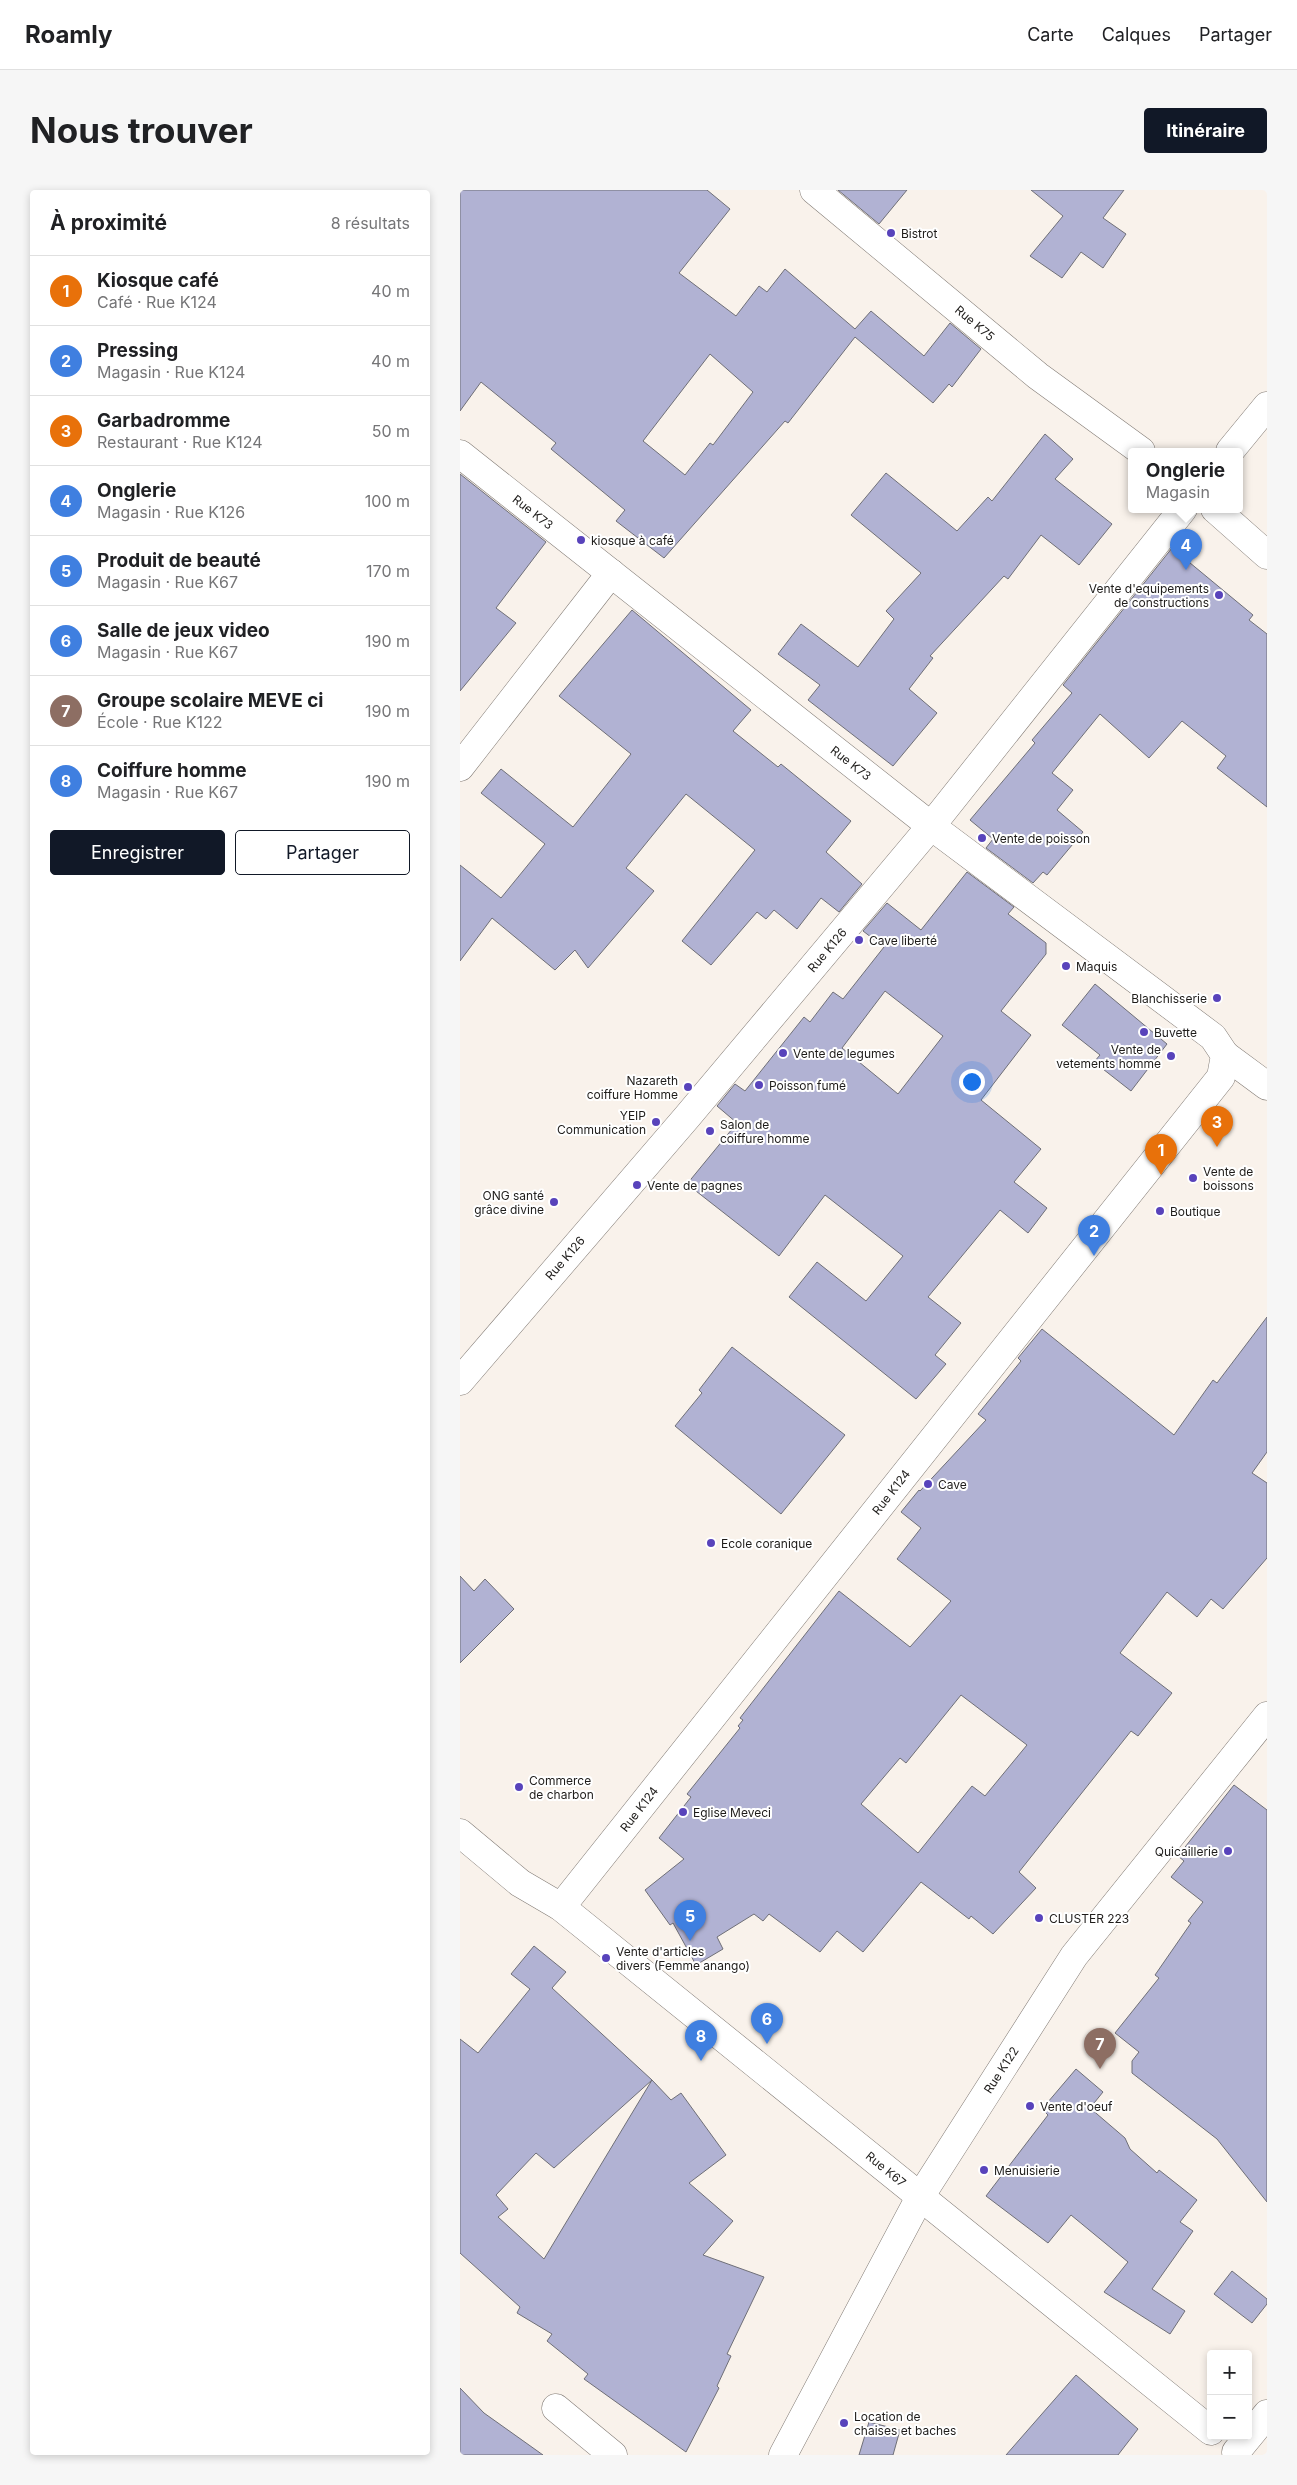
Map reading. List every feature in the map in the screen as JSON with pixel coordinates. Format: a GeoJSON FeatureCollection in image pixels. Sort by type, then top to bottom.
{"type":"FeatureCollection","features":[{"type":"Feature","properties":{"kind":"street","name":"Rue K75"},"geometry":{"type":"LineString","coordinates":[[814,190],[1038,376],[1137,448]]}},
{"type":"Feature","properties":{"kind":"street"},"geometry":{"type":"LineString","coordinates":[[1232,448],[1267,406]]}},
{"type":"Feature","properties":{"kind":"street","name":"Rue K73"},"geometry":{"type":"LineString","coordinates":[[460,454],[931,826],[1213,1036],[1223,1066],[1267,1086]]}},
{"type":"Feature","properties":{"kind":"street","name":"Rue K126"},"geometry":{"type":"LineString","coordinates":[[460,1381],[687,1117],[931,826],[1180,513]]}},
{"type":"Feature","properties":{"kind":"street"},"geometry":{"type":"LineString","coordinates":[[1220,513],[1267,555]]}},
{"type":"Feature","properties":{"kind":"street"},"geometry":{"type":"LineString","coordinates":[[460,767],[611,574]]}},
{"type":"Feature","properties":{"kind":"street","name":"Rue K124"},"geometry":{"type":"LineString","coordinates":[[561,1907],[1223,1066]]}},
{"type":"Feature","properties":{"kind":"street","name":"Rue K122"},"geometry":{"type":"LineString","coordinates":[[782,2455],[920,2196],[1074,1956],[1267,1716]]}},
{"type":"Feature","properties":{"kind":"street","name":"Rue K67"},"geometry":{"type":"LineString","coordinates":[[460,1833],[520,1883],[561,1907],[1207,2428]]}},
{"type":"Feature","properties":{"kind":"street"},"geometry":{"type":"LineString","coordinates":[[556,2408],[612,2455]]}},
{"type":"Feature","properties":{"kind":"street"},"geometry":{"type":"LineString","coordinates":[[1231,2448],[1267,2414]]}},
{"type":"Feature","properties":{"kind":"building"},"geometry":{"type":"Polygon","coordinates":[[[460,190],[707,190],[730,209],[679,273],[736,316],[759,286],[767,292],[785,269],[855,329],[871,311],[924,356],[950,323],[981,349],[952,387],[949,384],[933,403],[855,337],[788,423],[785,421],[664,558],[616,521],[625,510],[551,449],[556,443],[481,382],[460,411],[460,190]],[[710,354],[643,441],[685,475],[710,443],[713,445],[753,392],[710,354]]]}},
{"type":"Feature","properties":{"kind":"building"},"geometry":{"type":"Polygon","coordinates":[[[838,190],[907,190],[879,224],[838,190]]]}},
{"type":"Feature","properties":{"kind":"building"},"geometry":{"type":"Polygon","coordinates":[[[1031,190],[1124,190],[1103,218],[1126,234],[1103,268],[1081,252],[1062,278],[1030,256],[1063,216],[1031,190]]]}},
{"type":"Feature","properties":{"kind":"building"},"geometry":{"type":"Polygon","coordinates":[[[1045,434],[1073,459],[1055,479],[1112,524],[1079,565],[1041,535],[1008,579],[1004,576],[930,656],[933,658],[909,689],[937,713],[893,766],[808,700],[820,685],[778,654],[801,624],[858,667],[894,619],[886,611],[921,573],[851,515],[886,473],[957,531],[988,497],[992,501],[1045,434]]]}},
{"type":"Feature","properties":{"kind":"building"},"geometry":{"type":"Polygon","coordinates":[[[460,474],[546,542],[496,608],[516,623],[460,691],[460,474]]]}},
{"type":"Feature","properties":{"kind":"building"},"geometry":{"type":"Polygon","coordinates":[[[1172,548],[1253,615],[1249,620],[1267,634],[1267,807],[1217,768],[1226,756],[1182,721],[1149,758],[1100,714],[1052,773],[1073,790],[1057,810],[1083,832],[1047,875],[1043,872],[1033,883],[986,848],[993,839],[970,820],[1035,743],[1032,740],[1072,693],[1063,685],[1172,548]]]}},
{"type":"Feature","properties":{"kind":"building"},"geometry":{"type":"Polygon","coordinates":[[[632,610],[751,710],[733,731],[778,767],[781,764],[851,821],[826,852],[862,884],[839,912],[821,898],[797,929],[774,910],[766,919],[757,912],[711,965],[682,941],[755,850],[686,794],[626,868],[654,891],[588,968],[575,950],[555,970],[492,918],[460,961],[460,865],[501,898],[545,844],[481,793],[501,769],[573,827],[631,754],[559,696],[632,610]]]}},
{"type":"Feature","properties":{"kind":"building"},"geometry":{"type":"Polygon","coordinates":[[[967,872],[1014,907],[1008,914],[1046,943],[1046,954],[1001,1011],[1031,1035],[981,1100],[1041,1149],[1014,1182],[1047,1208],[1028,1233],[1000,1210],[928,1297],[961,1323],[935,1355],[946,1364],[916,1399],[789,1297],[817,1262],[866,1301],[903,1256],[825,1195],[779,1256],[687,1184],[737,1123],[717,1106],[735,1084],[745,1091],[804,1017],[810,1022],[833,992],[843,999],[884,947],[863,931],[887,903],[921,930],[967,872]],[[885,991],[842,1048],[898,1094],[943,1036],[885,991]]]}},
{"type":"Feature","properties":{"kind":"building"},"geometry":{"type":"Polygon","coordinates":[[[1095,984],[1167,1044],[1131,1091],[1094,1062],[1100,1055],[1062,1025],[1095,984]]]}},
{"type":"Feature","properties":{"kind":"building"},"geometry":{"type":"Polygon","coordinates":[[[1267,1317],[1267,1452],[1252,1473],[1267,1483],[1267,1558],[1223,1609],[1211,1599],[1197,1617],[1167,1592],[1120,1653],[1172,1693],[1138,1736],[1131,1731],[1019,1872],[1036,1888],[993,1934],[971,1916],[969,1919],[921,1882],[863,1952],[837,1931],[820,1952],[769,1914],[763,1921],[754,1914],[717,1937],[723,1949],[696,1965],[673,1923],[670,1925],[645,1890],[684,1859],[659,1838],[691,1797],[687,1794],[740,1728],[738,1726],[743,1720],[740,1718],[839,1591],[910,1647],[951,1601],[897,1559],[921,1528],[901,1512],[919,1490],[986,1420],[978,1414],[1021,1361],[1018,1358],[1042,1329],[1174,1435],[1213,1380],[1217,1383],[1267,1317]],[[961,1695],[906,1763],[900,1758],[861,1804],[918,1853],[972,1786],[985,1796],[1027,1745],[961,1695]]]}},
{"type":"Feature","properties":{"kind":"building"},"geometry":{"type":"Polygon","coordinates":[[[732,1347],[845,1435],[781,1514],[675,1426],[702,1393],[699,1390],[732,1347]]]}},
{"type":"Feature","properties":{"kind":"building"},"geometry":{"type":"Polygon","coordinates":[[[460,1576],[474,1591],[485,1579],[514,1609],[460,1663],[460,1576]]]}},
{"type":"Feature","properties":{"kind":"building"},"geometry":{"type":"Polygon","coordinates":[[[1234,1785],[1267,1810],[1267,2202],[1217,2139],[1132,2073],[1132,2061],[1139,2052],[1115,2033],[1159,1978],[1155,1975],[1191,1923],[1188,1921],[1203,1902],[1171,1877],[1184,1861],[1178,1856],[1234,1785]]]}},
{"type":"Feature","properties":{"kind":"building"},"geometry":{"type":"Polygon","coordinates":[[[534,1946],[566,1972],[552,1988],[652,2080],[671,2100],[681,2093],[726,2155],[689,2183],[733,2221],[703,2255],[764,2277],[727,2354],[731,2356],[717,2386],[719,2388],[686,2452],[584,2379],[588,2374],[547,2341],[552,2334],[517,2313],[520,2307],[460,2253],[460,2039],[478,2053],[530,1989],[511,1974],[534,1946]],[[652,2080],[554,2168],[536,2153],[496,2195],[508,2209],[498,2217],[544,2259],[652,2080]]]}},
{"type":"Feature","properties":{"kind":"building"},"geometry":{"type":"Polygon","coordinates":[[[1076,2069],[1103,2092],[1090,2108],[1125,2138],[1130,2149],[1157,2173],[1159,2170],[1197,2200],[1180,2222],[1193,2231],[1152,2289],[1185,2311],[1170,2334],[1104,2292],[1128,2262],[1071,2215],[1048,2243],[986,2196],[1048,2115],[1042,2109],[1076,2069]]]}},
{"type":"Feature","properties":{"kind":"building"},"geometry":{"type":"Polygon","coordinates":[[[1232,2271],[1267,2299],[1267,2304],[1252,2323],[1214,2294],[1232,2271]]]}},
{"type":"Feature","properties":{"kind":"building"},"geometry":{"type":"Polygon","coordinates":[[[1076,2375],[1138,2429],[1118,2455],[1006,2455],[1076,2375]]]}},
{"type":"Feature","properties":{"kind":"building"},"geometry":{"type":"Polygon","coordinates":[[[460,2388],[484,2413],[543,2455],[460,2455],[460,2388]]]}},
{"type":"Feature","properties":{"kind":"building"},"geometry":{"type":"Polygon","coordinates":[[[869,2422],[900,2430],[893,2455],[859,2455],[869,2422]]]}},
{"type":"Feature","properties":{"kind":"place","name":"Bistrot"},"geometry":{"type":"Point","coordinates":[891,233]}},
{"type":"Feature","properties":{"kind":"place","name":"kiosque à café"},"geometry":{"type":"Point","coordinates":[581,540]}},
{"type":"Feature","properties":{"kind":"place","name":"Onglerie"},"geometry":{"type":"Point","coordinates":[1186,570]}},
{"type":"Feature","properties":{"kind":"place","name":"Vente d'equipements de constructions"},"geometry":{"type":"Point","coordinates":[1219,595]}},
{"type":"Feature","properties":{"kind":"place","name":"Vente de poisson"},"geometry":{"type":"Point","coordinates":[982,838]}},
{"type":"Feature","properties":{"kind":"place","name":"Cave liberté"},"geometry":{"type":"Point","coordinates":[859,940]}},
{"type":"Feature","properties":{"kind":"place","name":"Maquis"},"geometry":{"type":"Point","coordinates":[1066,966]}},
{"type":"Feature","properties":{"kind":"place","name":"Blanchisserie"},"geometry":{"type":"Point","coordinates":[1217,998]}},
{"type":"Feature","properties":{"kind":"place","name":"Buvette"},"geometry":{"type":"Point","coordinates":[1144,1032]}},
{"type":"Feature","properties":{"kind":"place","name":"Vente de legumes"},"geometry":{"type":"Point","coordinates":[783,1053]}},
{"type":"Feature","properties":{"kind":"place","name":"Vente de vetements homme"},"geometry":{"type":"Point","coordinates":[1171,1056]}},
{"type":"Feature","properties":{"kind":"place","name":"Poisson fumé"},"geometry":{"type":"Point","coordinates":[759,1085]}},
{"type":"Feature","properties":{"kind":"place","name":"Nazareth coiffure Homme"},"geometry":{"type":"Point","coordinates":[688,1087]}},
{"type":"Feature","properties":{"kind":"place","name":"YEIP Communication"},"geometry":{"type":"Point","coordinates":[656,1122]}},
{"type":"Feature","properties":{"kind":"place","name":"Salon de coiffure homme"},"geometry":{"type":"Point","coordinates":[710,1131]}},
{"type":"Feature","properties":{"kind":"place","name":"Garbadromme"},"geometry":{"type":"Point","coordinates":[1217,1147]}},
{"type":"Feature","properties":{"kind":"place","name":"Kiosque café"},"geometry":{"type":"Point","coordinates":[1161,1175]}},
{"type":"Feature","properties":{"kind":"place","name":"Vente de boissons"},"geometry":{"type":"Point","coordinates":[1193,1178]}},
{"type":"Feature","properties":{"kind":"place","name":"Vente de pagnes"},"geometry":{"type":"Point","coordinates":[637,1185]}},
{"type":"Feature","properties":{"kind":"place","name":"ONG santé grâce divine"},"geometry":{"type":"Point","coordinates":[554,1202]}},
{"type":"Feature","properties":{"kind":"place","name":"Boutique"},"geometry":{"type":"Point","coordinates":[1160,1211]}},
{"type":"Feature","properties":{"kind":"place","name":"Pressing"},"geometry":{"type":"Point","coordinates":[1094,1256]}},
{"type":"Feature","properties":{"kind":"place","name":"Cave"},"geometry":{"type":"Point","coordinates":[928,1484]}},
{"type":"Feature","properties":{"kind":"place","name":"Ecole coranique"},"geometry":{"type":"Point","coordinates":[711,1543]}},
{"type":"Feature","properties":{"kind":"place","name":"Commerce de charbon"},"geometry":{"type":"Point","coordinates":[519,1787]}},
{"type":"Feature","properties":{"kind":"place","name":"Eglise Meveci"},"geometry":{"type":"Point","coordinates":[683,1812]}},
{"type":"Feature","properties":{"kind":"place","name":"Quicaillerie"},"geometry":{"type":"Point","coordinates":[1228,1851]}},
{"type":"Feature","properties":{"kind":"place","name":"CLUSTER 223"},"geometry":{"type":"Point","coordinates":[1039,1918]}},
{"type":"Feature","properties":{"kind":"place","name":"Produit de beauté"},"geometry":{"type":"Point","coordinates":[690,1941]}},
{"type":"Feature","properties":{"kind":"place","name":"Vente d'articles divers (Femme anango)"},"geometry":{"type":"Point","coordinates":[606,1958]}},
{"type":"Feature","properties":{"kind":"place","name":"Salle de jeux video"},"geometry":{"type":"Point","coordinates":[767,2044]}},
{"type":"Feature","properties":{"kind":"place","name":"Coiffure homme"},"geometry":{"type":"Point","coordinates":[701,2061]}},
{"type":"Feature","properties":{"kind":"place","name":"Groupe scolaire MEVE ci"},"geometry":{"type":"Point","coordinates":[1100,2069]}},
{"type":"Feature","properties":{"kind":"place","name":"Vente d'oeuf"},"geometry":{"type":"Point","coordinates":[1030,2106]}},
{"type":"Feature","properties":{"kind":"place","name":"Menuisierie"},"geometry":{"type":"Point","coordinates":[984,2170]}},
{"type":"Feature","properties":{"kind":"place","name":"Location de chaises et baches"},"geometry":{"type":"Point","coordinates":[844,2423]}}]}
